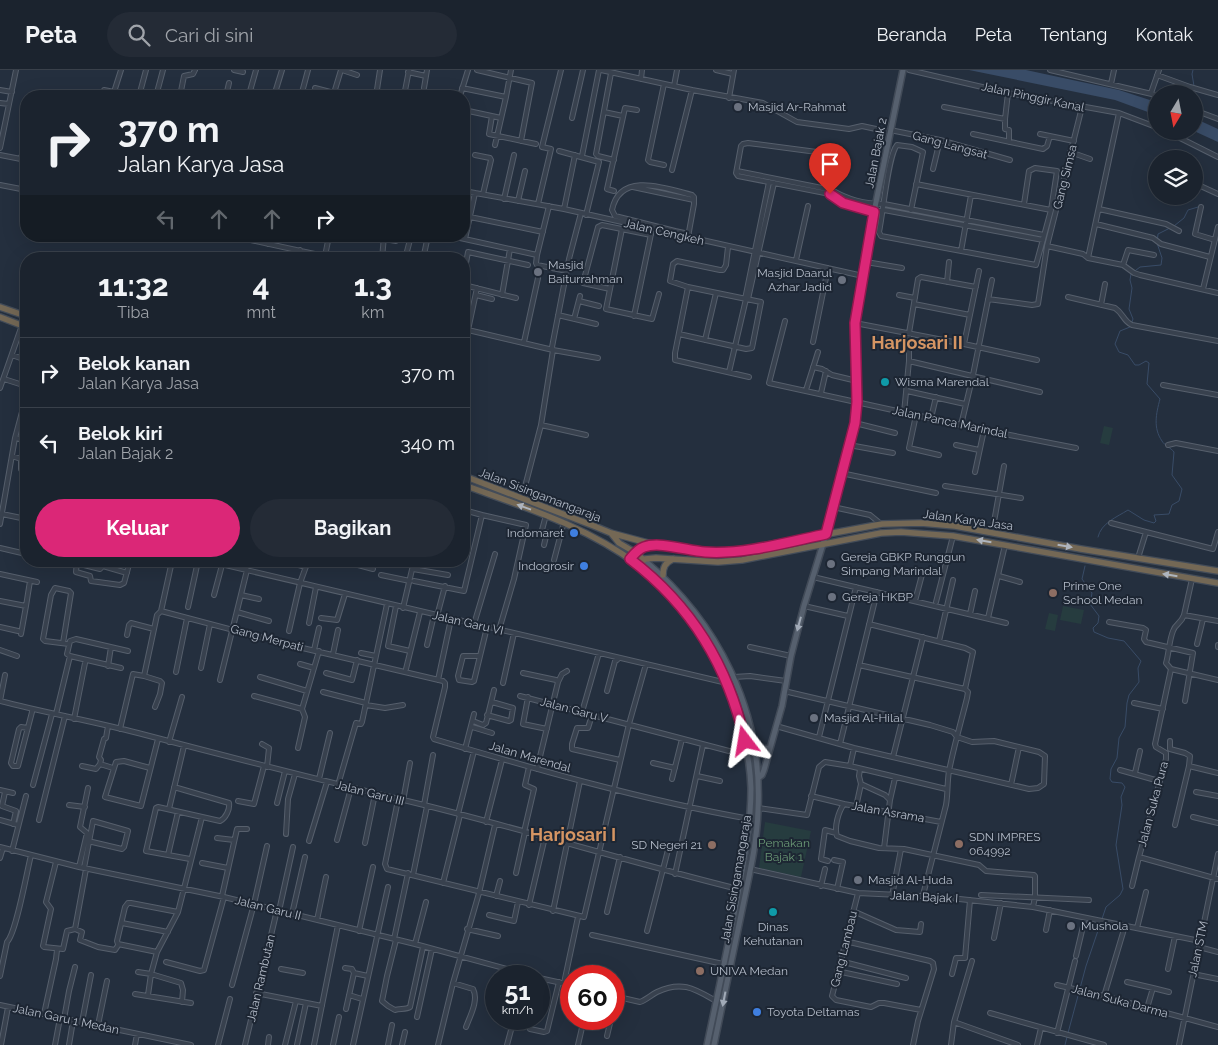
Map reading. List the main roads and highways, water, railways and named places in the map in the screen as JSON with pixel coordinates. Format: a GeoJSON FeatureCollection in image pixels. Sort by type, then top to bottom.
{"type":"FeatureCollection","features":[{"type":"Feature","properties":{"kind":"highway"},"geometry":{"type":"LineString","coordinates":[[0,306],[20,314]]}},
{"type":"Feature","properties":{"kind":"highway"},"geometry":{"type":"LineString","coordinates":[[0,317],[20,324]]}},
{"type":"Feature","properties":{"kind":"highway","name":"Jalan Sisingamangaraja"},"geometry":{"type":"LineString","coordinates":[[470,478],[611,533],[619,543],[636,552],[644,560]]}},
{"type":"Feature","properties":{"kind":"highway","name":"Jalan Sisingamangaraja"},"geometry":{"type":"LineString","coordinates":[[470,487],[564,522],[604,542],[638,565]]}},
{"type":"Feature","properties":{"kind":"highway","name":"Jalan Karya Jasa"},"geometry":{"type":"LineString","coordinates":[[611,533],[653,545],[719,552],[762,547],[882,524],[921,523],[955,526],[1097,552],[1218,571]]}},
{"type":"Feature","properties":{"kind":"highway","name":"Jalan Karya Jasa"},"geometry":{"type":"LineString","coordinates":[[644,560],[656,558],[718,562],[742,560],[881,533],[902,532],[953,536],[1218,583]]}},
{"type":"Feature","properties":{"kind":"highway"},"geometry":{"type":"LineString","coordinates":[[1038,551],[1039,541]]}},
{"type":"Feature","properties":{"kind":"highway"},"geometry":{"type":"LineString","coordinates":[[630,559],[644,547],[653,545]]}},
{"type":"Feature","properties":{"kind":"highway"},"geometry":{"type":"LineString","coordinates":[[663,575],[665,563],[672,559]]}},
{"type":"Feature","properties":{"kind":"highway"},"geometry":{"type":"LineString","coordinates":[[638,565],[644,560]]}},
{"type":"Feature","properties":{"kind":"main road","name":"Jalan Bajak 2"},"geometry":{"type":"LineString","coordinates":[[826,534],[855,423],[857,381],[855,323],[874,212],[903,70]]}},
{"type":"Feature","properties":{"kind":"main road"},"geometry":{"type":"LineString","coordinates":[[750,778],[758,778],[762,775],[776,726],[804,606],[826,534]]}},
{"type":"Feature","properties":{"kind":"main road","name":"Jalan Sisingamangaraja"},"geometry":{"type":"LineString","coordinates":[[644,560],[663,575],[708,628],[734,677],[747,714],[754,746],[758,778],[758,808],[750,869],[714,1045]]}},
{"type":"Feature","properties":{"kind":"main road","name":"Jalan Sisingamangaraja"},"geometry":{"type":"LineString","coordinates":[[638,565],[656,580],[686,612],[711,649],[727,683],[741,726],[748,756],[751,786],[750,819],[707,1045]]}},
{"type":"Feature","properties":{"kind":"main road"},"geometry":{"type":"LineString","coordinates":[[754,746],[764,749],[770,748]]}},
{"type":"Feature","properties":{"kind":"main road"},"geometry":{"type":"LineString","coordinates":[[751,786],[758,786]]}},
{"type":"Feature","properties":{"kind":"water"},"geometry":{"type":"Polygon","coordinates":[[[969,70],[1026,70],[1119,90],[1148,99],[1148,112],[1115,100],[969,70]]]}},
{"type":"Feature","properties":{"kind":"water"},"geometry":{"type":"Polygon","coordinates":[[[1203,122],[1218,129],[1218,142],[1203,135],[1203,122]]]}},
{"type":"Feature","properties":{"kind":"waterway"},"geometry":{"type":"LineString","coordinates":[[1193,70],[1194,85]]}},
{"type":"Feature","properties":{"kind":"waterway"},"geometry":{"type":"LineString","coordinates":[[1174,226],[1184,218],[1188,210],[1198,207]]}},
{"type":"Feature","properties":{"kind":"waterway"},"geometry":{"type":"LineString","coordinates":[[1098,537],[1106,524],[1128,510],[1144,520],[1154,523],[1156,521],[1154,515],[1169,514],[1172,505],[1179,501],[1182,489],[1172,475],[1174,452],[1163,442],[1157,431],[1160,399],[1147,384],[1149,363],[1146,361],[1135,365],[1128,355],[1119,352],[1115,344],[1120,331],[1130,327],[1133,319],[1129,309],[1132,288],[1131,274],[1140,267],[1161,265],[1162,258],[1157,243],[1158,234],[1170,228]]}},
{"type":"Feature","properties":{"kind":"waterway"},"geometry":{"type":"LineString","coordinates":[[1068,1033],[1086,966],[1106,907],[1120,895],[1123,889],[1116,845],[1122,805],[1121,797],[1125,787],[1122,783],[1112,782],[1110,779],[1111,769],[1117,758],[1119,738],[1125,727],[1129,695],[1139,682],[1138,668],[1141,661],[1124,641],[1108,638],[1094,632],[1093,628],[1098,623],[1099,616],[1090,604],[1092,593],[1082,579],[1085,566]]}},
{"type":"Feature","properties":{"kind":"waterway"},"geometry":{"type":"LineString","coordinates":[[1065,1045],[1067,1037]]}},
{"type":"Feature","properties":{"kind":"place","name":"Masjid Ar-Rahmat"},"geometry":{"type":"Point","coordinates":[738,107]}},
{"type":"Feature","properties":{"kind":"place","name":"Masjid Baiturrahman"},"geometry":{"type":"Point","coordinates":[538,272]}},
{"type":"Feature","properties":{"kind":"place","name":"Masjid Daarul Azhar Jadid"},"geometry":{"type":"Point","coordinates":[842,280]}},
{"type":"Feature","properties":{"kind":"place","name":"Wisma Marendal"},"geometry":{"type":"Point","coordinates":[885,382]}},
{"type":"Feature","properties":{"kind":"place","name":"Indomaret"},"geometry":{"type":"Point","coordinates":[574,533]}},
{"type":"Feature","properties":{"kind":"place","name":"Gereja GBKP Runggun Simpang Marindal"},"geometry":{"type":"Point","coordinates":[831,564]}},
{"type":"Feature","properties":{"kind":"place","name":"Indogrosir"},"geometry":{"type":"Point","coordinates":[584,566]}},
{"type":"Feature","properties":{"kind":"place","name":"Prime One School Medan"},"geometry":{"type":"Point","coordinates":[1053,593]}},
{"type":"Feature","properties":{"kind":"place","name":"Gereja HKBP"},"geometry":{"type":"Point","coordinates":[832,597]}},
{"type":"Feature","properties":{"kind":"place","name":"Masjid Al-Hilal"},"geometry":{"type":"Point","coordinates":[814,718]}},
{"type":"Feature","properties":{"kind":"place","name":"SDN IMPRES 064992"},"geometry":{"type":"Point","coordinates":[959,844]}},
{"type":"Feature","properties":{"kind":"place","name":"SD Negeri 21"},"geometry":{"type":"Point","coordinates":[712,845]}},
{"type":"Feature","properties":{"kind":"place","name":"Masjid Al-Huda"},"geometry":{"type":"Point","coordinates":[858,880]}},
{"type":"Feature","properties":{"kind":"place","name":"Dinas Kehutanan"},"geometry":{"type":"Point","coordinates":[773,912]}},
{"type":"Feature","properties":{"kind":"place","name":"Mushola"},"geometry":{"type":"Point","coordinates":[1071,926]}},
{"type":"Feature","properties":{"kind":"place","name":"UNIVA Medan"},"geometry":{"type":"Point","coordinates":[700,971]}},
{"type":"Feature","properties":{"kind":"place","name":"Toyota Deltamas"},"geometry":{"type":"Point","coordinates":[757,1012]}},
{"type":"Feature","properties":{"kind":"district","name":"Harjosari II"},"geometry":{"type":"Point","coordinates":[917,342]}},
{"type":"Feature","properties":{"kind":"district","name":"Harjosari I"},"geometry":{"type":"Point","coordinates":[573,834]}},
{"type":"Feature","properties":{"kind":"park label","name":"Pemakan Bajak 1"},"geometry":{"type":"Point","coordinates":[784,850]}}]}
